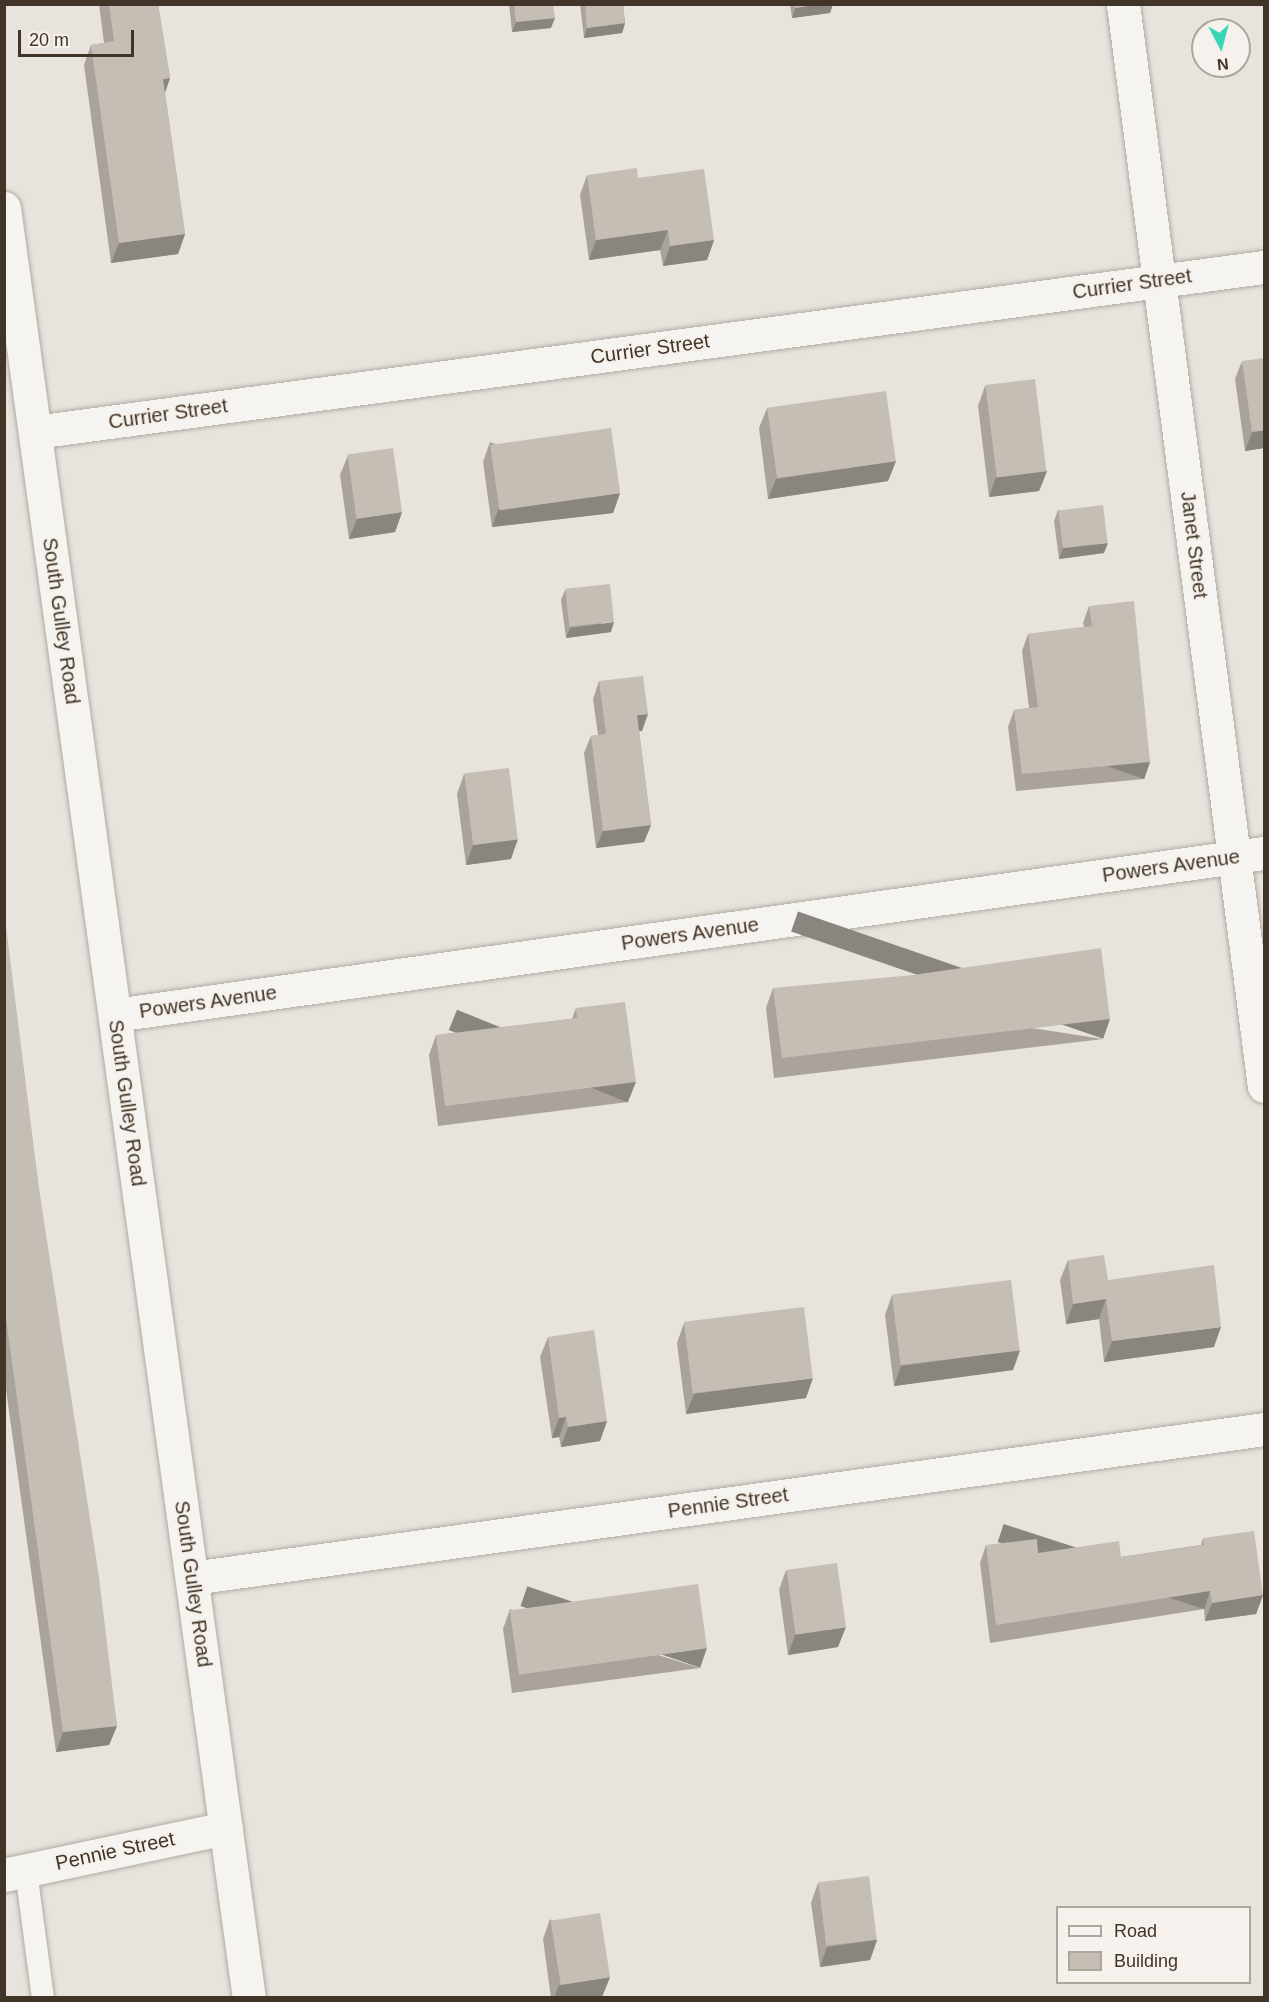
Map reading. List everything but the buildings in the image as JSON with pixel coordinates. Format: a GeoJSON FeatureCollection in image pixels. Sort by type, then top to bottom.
{"type":"FeatureCollection","features":[{"type":"Feature","properties":{"kind":"street","name":"Janet Street"},"geometry":{"type":"LineString","coordinates":[[1123,4],[1160,281],[1250,854],[1264,1086]]}},
{"type":"Feature","properties":{"kind":"street","name":"South Gulley Road"},"geometry":{"type":"LineString","coordinates":[[4,208],[249,1998]]}},
{"type":"Feature","properties":{"kind":"street","name":"Currier Street"},"geometry":{"type":"LineString","coordinates":[[35,432],[1264,267]]}},
{"type":"Feature","properties":{"kind":"street","name":"Powers Avenue"},"geometry":{"type":"LineString","coordinates":[[115,1015],[1250,854]]}},
{"type":"Feature","properties":{"kind":"street","name":"Pennie Street"},"geometry":{"type":"LineString","coordinates":[[192,1578],[1264,1429]]}},
{"type":"Feature","properties":{"kind":"street","name":"Pennie Street"},"geometry":{"type":"LineString","coordinates":[[15,1873],[226,1828]]}},
{"type":"Feature","properties":{"kind":"lane"},"geometry":{"type":"LineString","coordinates":[[15,1873],[42,1998]]}}]}
